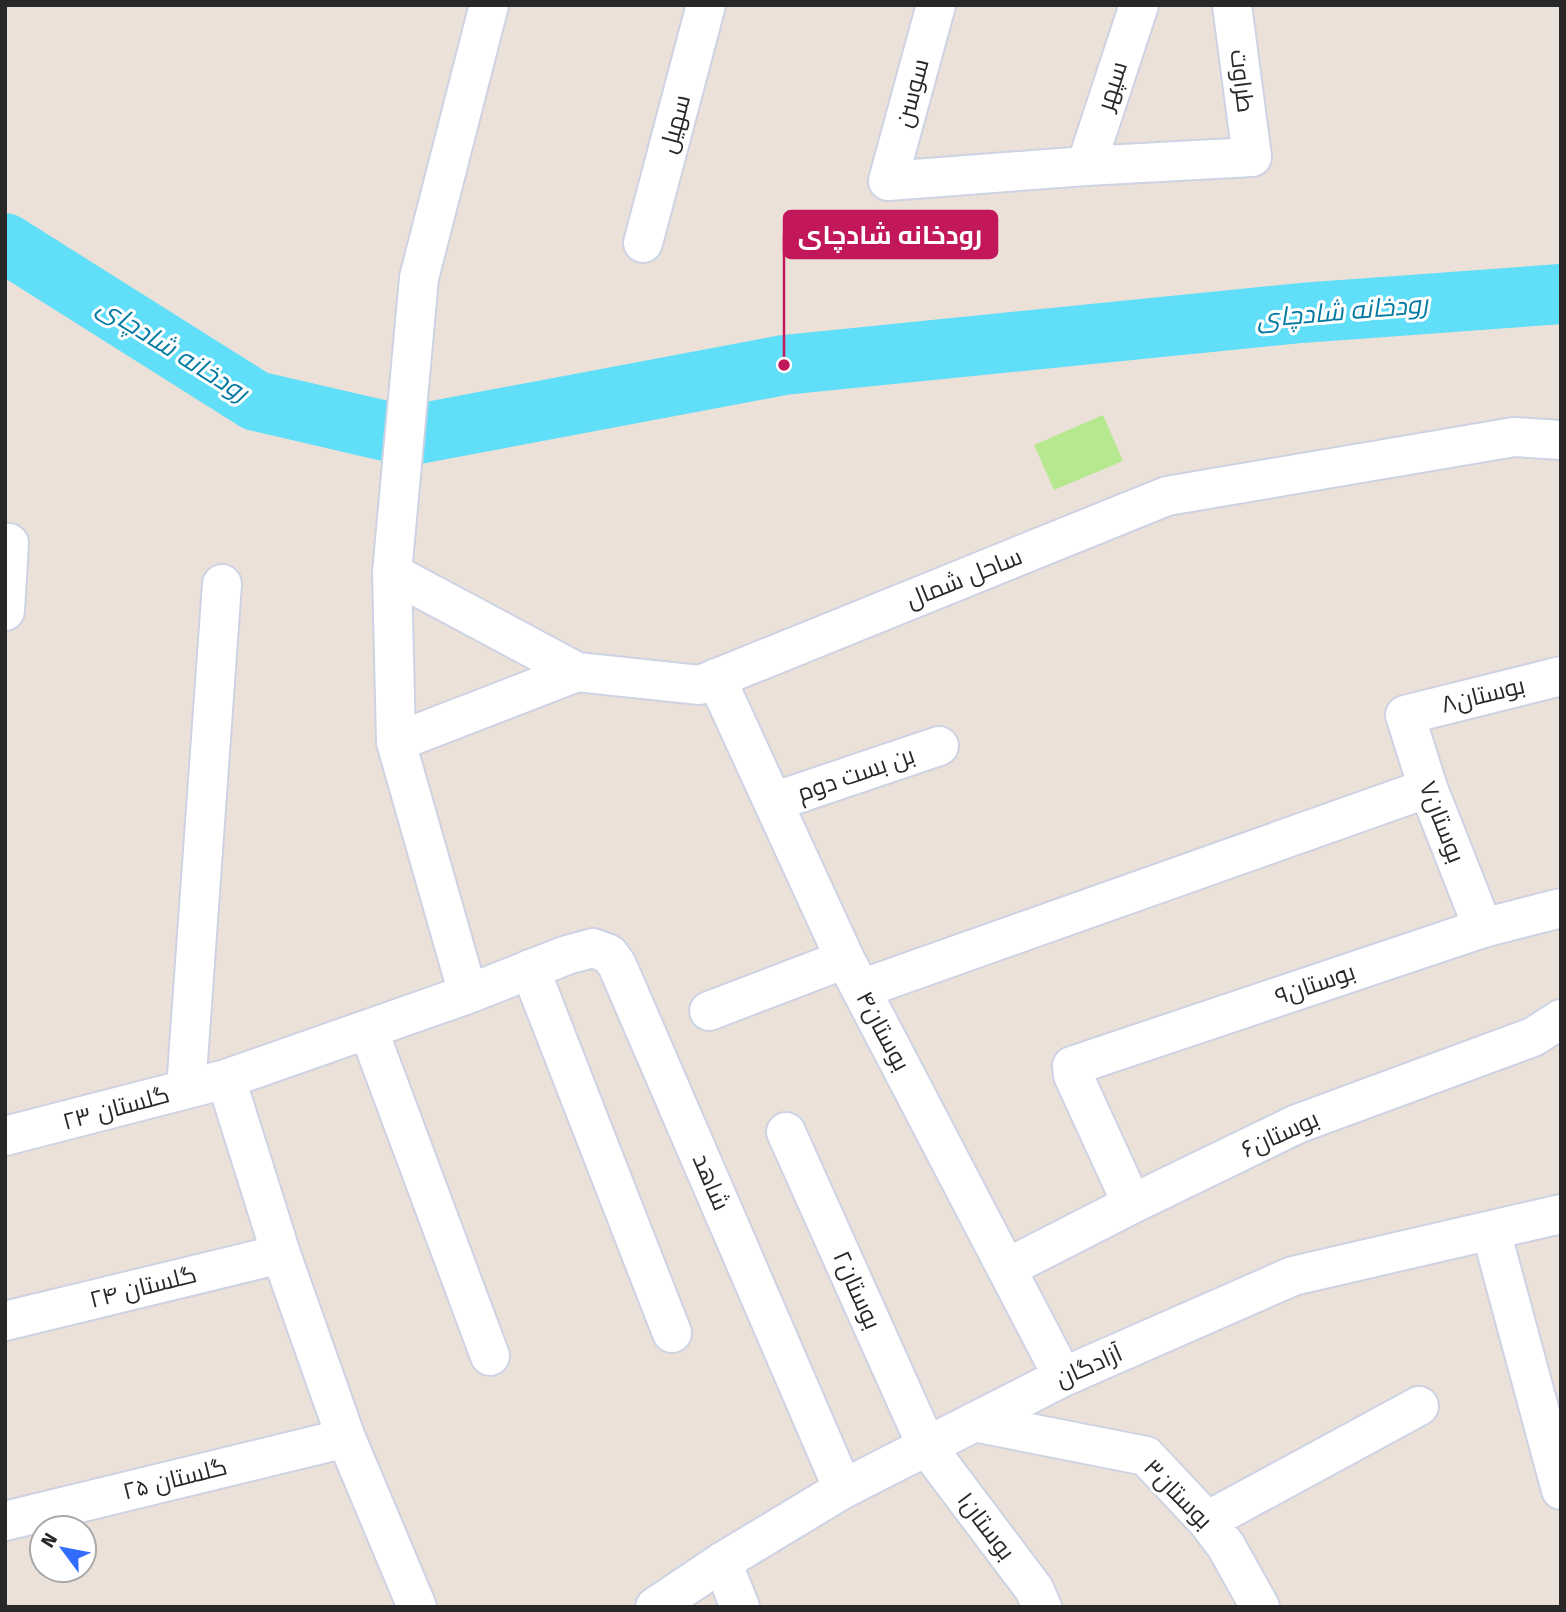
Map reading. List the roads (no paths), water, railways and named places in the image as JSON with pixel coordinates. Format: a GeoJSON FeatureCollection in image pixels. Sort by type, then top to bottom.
{"type":"FeatureCollection","features":[{"type":"Feature","properties":{"kind":"street"},"geometry":{"type":"LineString","coordinates":[[468,994],[396,742],[392,573],[419,278],[489,5]]}},
{"type":"Feature","properties":{"kind":"street","name":"سهیل"},"geometry":{"type":"LineString","coordinates":[[643,243],[706,5]]}},
{"type":"Feature","properties":{"kind":"street","name":"سوسن"},"geometry":{"type":"LineString","coordinates":[[936,5],[888,181],[1086,166]]}},
{"type":"Feature","properties":{"kind":"street","name":"سپهر"},"geometry":{"type":"LineString","coordinates":[[1086,166],[1139,5]]}},
{"type":"Feature","properties":{"kind":"street","name":"طراوت"},"geometry":{"type":"LineString","coordinates":[[1086,166],[1252,157],[1232,5]]}},
{"type":"Feature","properties":{"kind":"street","name":"ساحل شمال"},"geometry":{"type":"LineString","coordinates":[[392,573],[577,672],[700,685],[1167,496],[1514,437],[1561,440]]}},
{"type":"Feature","properties":{"kind":"street"},"geometry":{"type":"LineString","coordinates":[[5,611],[9,543]]}},
{"type":"Feature","properties":{"kind":"street"},"geometry":{"type":"LineString","coordinates":[[186,1089],[222,584]]}},
{"type":"Feature","properties":{"kind":"street"},"geometry":{"type":"LineString","coordinates":[[396,742],[577,672]]}},
{"type":"Feature","properties":{"kind":"street","name":"بوستان۸"},"geometry":{"type":"LineString","coordinates":[[1405,715],[1561,676]]}},
{"type":"Feature","properties":{"kind":"street","name":"بوستان۴"},"geometry":{"type":"LineString","coordinates":[[716,678],[853,974],[1063,1377]]}},
{"type":"Feature","properties":{"kind":"street","name":"بوستان۷"},"geometry":{"type":"LineString","coordinates":[[1405,715],[1428,788],[1483,928]]}},
{"type":"Feature","properties":{"kind":"street","name":"بن بست دوم"},"geometry":{"type":"LineString","coordinates":[[773,802],[939,746]]}},
{"type":"Feature","properties":{"kind":"street"},"geometry":{"type":"LineString","coordinates":[[709,1011],[853,974],[1428,788]]}},
{"type":"Feature","properties":{"kind":"street","name":"بوستان۹"},"geometry":{"type":"LineString","coordinates":[[1132,1204],[1073,1075],[1072,1066],[1483,928],[1561,908]]}},
{"type":"Feature","properties":{"kind":"street","name":"شاهد"},"geometry":{"type":"LineString","coordinates":[[530,969],[593,948],[609,954],[617,965],[843,1489]]}},
{"type":"Feature","properties":{"kind":"street"},"geometry":{"type":"LineString","coordinates":[[530,969],[672,1333]]}},
{"type":"Feature","properties":{"kind":"street","name":"گلستان ۲۳"},"geometry":{"type":"LineString","coordinates":[[5,1136],[226,1079],[468,994],[530,969]]}},
{"type":"Feature","properties":{"kind":"street"},"geometry":{"type":"LineString","coordinates":[[368,1029],[490,1356]]}},
{"type":"Feature","properties":{"kind":"street","name":"بوستان۶"},"geometry":{"type":"LineString","coordinates":[[1007,1268],[1297,1124],[1552,1034]]}},
{"type":"Feature","properties":{"kind":"street"},"geometry":{"type":"LineString","coordinates":[[226,1079],[281,1254],[345,1438],[417,1607]]}},
{"type":"Feature","properties":{"kind":"street","name":"بوستان۲"},"geometry":{"type":"LineString","coordinates":[[786,1132],[927,1447]]}},
{"type":"Feature","properties":{"kind":"street","name":"آزادگان"},"geometry":{"type":"LineString","coordinates":[[655,1607],[722,1562],[843,1489],[1063,1377],[1293,1276],[1561,1214]]}},
{"type":"Feature","properties":{"kind":"street"},"geometry":{"type":"LineString","coordinates":[[1491,1231],[1561,1490]]}},
{"type":"Feature","properties":{"kind":"street","name":"گلستان ۲۴"},"geometry":{"type":"LineString","coordinates":[[5,1321],[281,1254]]}},
{"type":"Feature","properties":{"kind":"street"},"geometry":{"type":"LineString","coordinates":[[1207,1521],[1419,1406]]}},
{"type":"Feature","properties":{"kind":"street","name":"بوستان۳"},"geometry":{"type":"LineString","coordinates":[[974,1422],[1146,1456],[1207,1521],[1226,1546],[1260,1607]]}},
{"type":"Feature","properties":{"kind":"street","name":"گلستان ۲۵"},"geometry":{"type":"LineString","coordinates":[[5,1521],[345,1438]]}},
{"type":"Feature","properties":{"kind":"street","name":"بوستان۱"},"geometry":{"type":"LineString","coordinates":[[927,1447],[1034,1590],[1042,1607]]}},
{"type":"Feature","properties":{"kind":"street"},"geometry":{"type":"LineString","coordinates":[[722,1562],[740,1607]]}},
{"type":"Feature","properties":{"kind":"waterway","name":"رودخانه شادچای"},"geometry":{"type":"LineString","coordinates":[[5,243],[256,401],[407,436],[784,365],[1301,313],[1561,294]]}},
{"type":"Feature","properties":{"kind":"place","name":"رودخانه شادچای"},"geometry":{"type":"Point","coordinates":[784,365]}}]}
